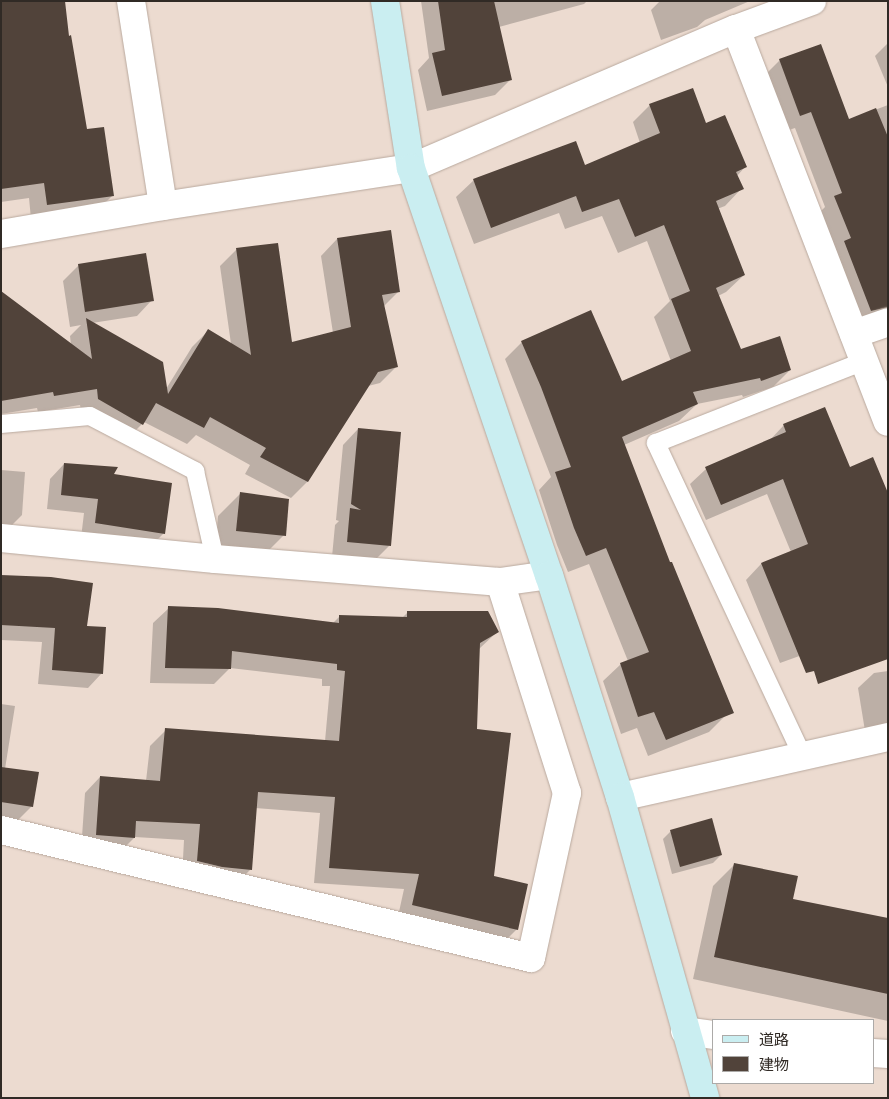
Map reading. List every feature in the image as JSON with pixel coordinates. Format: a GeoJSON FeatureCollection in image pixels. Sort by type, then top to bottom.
{"type":"FeatureCollection","features":[{"type":"Feature","properties":{"kind":"street"},"geometry":{"type":"LineString","coordinates":[[130,1],[163,206]]}},
{"type":"Feature","properties":{"kind":"street"},"geometry":{"type":"LineString","coordinates":[[385,1],[411,168],[548,575],[620,797],[703,1092]]}},
{"type":"Feature","properties":{"kind":"street"},"geometry":{"type":"LineString","coordinates":[[1,234],[163,206],[411,168],[736,29],[812,1]]}},
{"type":"Feature","properties":{"kind":"street"},"geometry":{"type":"LineString","coordinates":[[736,29],[888,422]]}},
{"type":"Feature","properties":{"kind":"street"},"geometry":{"type":"LineString","coordinates":[[854,334],[888,322]]}},
{"type":"Feature","properties":{"kind":"street"},"geometry":{"type":"LineString","coordinates":[[1,538],[215,559],[500,582],[548,575]]}},
{"type":"Feature","properties":{"kind":"street"},"geometry":{"type":"LineString","coordinates":[[1,830],[531,958],[567,793],[500,582]]}},
{"type":"Feature","properties":{"kind":"street"},"geometry":{"type":"LineString","coordinates":[[620,797],[888,737]]}},
{"type":"Feature","properties":{"kind":"street"},"geometry":{"type":"LineString","coordinates":[[685,1031],[712,1034]]}},
{"type":"Feature","properties":{"kind":"lane"},"geometry":{"type":"LineString","coordinates":[[803,756],[656,443],[864,361]]}},
{"type":"Feature","properties":{"kind":"lane"},"geometry":{"type":"LineString","coordinates":[[1,424],[90,416],[195,471],[215,559]]}},
{"type":"Feature","properties":{"kind":"building"},"geometry":{"type":"Polygon","coordinates":[[[1,1],[65,1],[69,36],[71,35],[87,129],[104,127],[114,196],[47,205],[44,183],[1,189],[1,1]]]}},
{"type":"Feature","properties":{"kind":"building"},"geometry":{"type":"Polygon","coordinates":[[[438,1],[494,1],[512,80],[442,96],[432,53],[445,50],[438,1]]]}},
{"type":"Feature","properties":{"kind":"building"},"geometry":{"type":"Polygon","coordinates":[[[821,44],[849,119],[876,108],[888,137],[888,307],[871,311],[844,241],[851,238],[834,196],[842,193],[811,112],[800,116],[779,59],[821,44]]]}},
{"type":"Feature","properties":{"kind":"building"},"geometry":{"type":"Polygon","coordinates":[[[693,88],[706,123],[725,115],[747,167],[736,172],[744,189],[716,201],[745,275],[716,288],[741,349],[780,336],[791,370],[761,381],[760,378],[693,392],[698,404],[622,437],[670,562],[672,562],[734,713],[666,740],[654,712],[638,717],[620,663],[649,652],[606,548],[586,556],[574,528],[555,472],[571,467],[541,387],[521,341],[591,310],[622,381],[691,351],[671,299],[690,291],[664,225],[635,237],[619,199],[582,212],[576,196],[491,228],[473,179],[576,141],[585,165],[660,133],[649,104],[693,88]]]}},
{"type":"Feature","properties":{"kind":"building"},"geometry":{"type":"Polygon","coordinates":[[[391,230],[400,292],[382,295],[398,367],[378,372],[308,482],[260,457],[266,448],[210,417],[204,428],[156,403],[143,425],[98,399],[97,389],[54,396],[53,392],[1,401],[1,291],[92,359],[86,318],[163,362],[168,394],[208,329],[251,355],[236,248],[278,243],[292,342],[351,327],[337,238],[391,230]]]}},
{"type":"Feature","properties":{"kind":"building"},"geometry":{"type":"Polygon","coordinates":[[[146,253],[154,301],[85,312],[78,264],[146,253]]]}},
{"type":"Feature","properties":{"kind":"building"},"geometry":{"type":"Polygon","coordinates":[[[825,407],[850,467],[873,457],[888,493],[888,659],[818,684],[814,671],[806,673],[761,563],[808,544],[783,479],[721,505],[705,467],[786,432],[783,424],[825,407]]]}},
{"type":"Feature","properties":{"kind":"building"},"geometry":{"type":"Polygon","coordinates":[[[358,428],[401,432],[391,546],[347,542],[350,508],[361,510],[351,504],[358,428]]]}},
{"type":"Feature","properties":{"kind":"building"},"geometry":{"type":"Polygon","coordinates":[[[64,463],[118,467],[114,474],[172,483],[165,534],[95,523],[98,499],[61,495],[64,463]]]}},
{"type":"Feature","properties":{"kind":"building"},"geometry":{"type":"Polygon","coordinates":[[[240,492],[289,499],[286,536],[236,531],[240,492]]]}},
{"type":"Feature","properties":{"kind":"building"},"geometry":{"type":"Polygon","coordinates":[[[1,575],[51,577],[93,583],[87,626],[106,627],[103,674],[52,670],[55,628],[1,625],[1,575]]]}},
{"type":"Feature","properties":{"kind":"building"},"geometry":{"type":"Polygon","coordinates":[[[168,606],[218,608],[339,623],[339,615],[407,617],[407,611],[488,611],[499,632],[480,643],[477,729],[511,733],[494,876],[528,884],[518,930],[412,905],[419,874],[329,868],[335,797],[258,792],[252,870],[222,867],[197,861],[200,824],[136,821],[135,838],[96,835],[100,776],[160,781],[165,728],[339,741],[345,671],[337,670],[337,664],[232,651],[231,669],[165,668],[168,606]]]}},
{"type":"Feature","properties":{"kind":"building"},"geometry":{"type":"Polygon","coordinates":[[[1,767],[39,772],[33,807],[1,802],[1,767]]]}},
{"type":"Feature","properties":{"kind":"building"},"geometry":{"type":"Polygon","coordinates":[[[712,818],[722,855],[680,867],[670,830],[712,818]]]}},
{"type":"Feature","properties":{"kind":"building"},"geometry":{"type":"Polygon","coordinates":[[[734,863],[798,876],[793,899],[888,918],[888,994],[714,957],[734,863]]]}}]}
